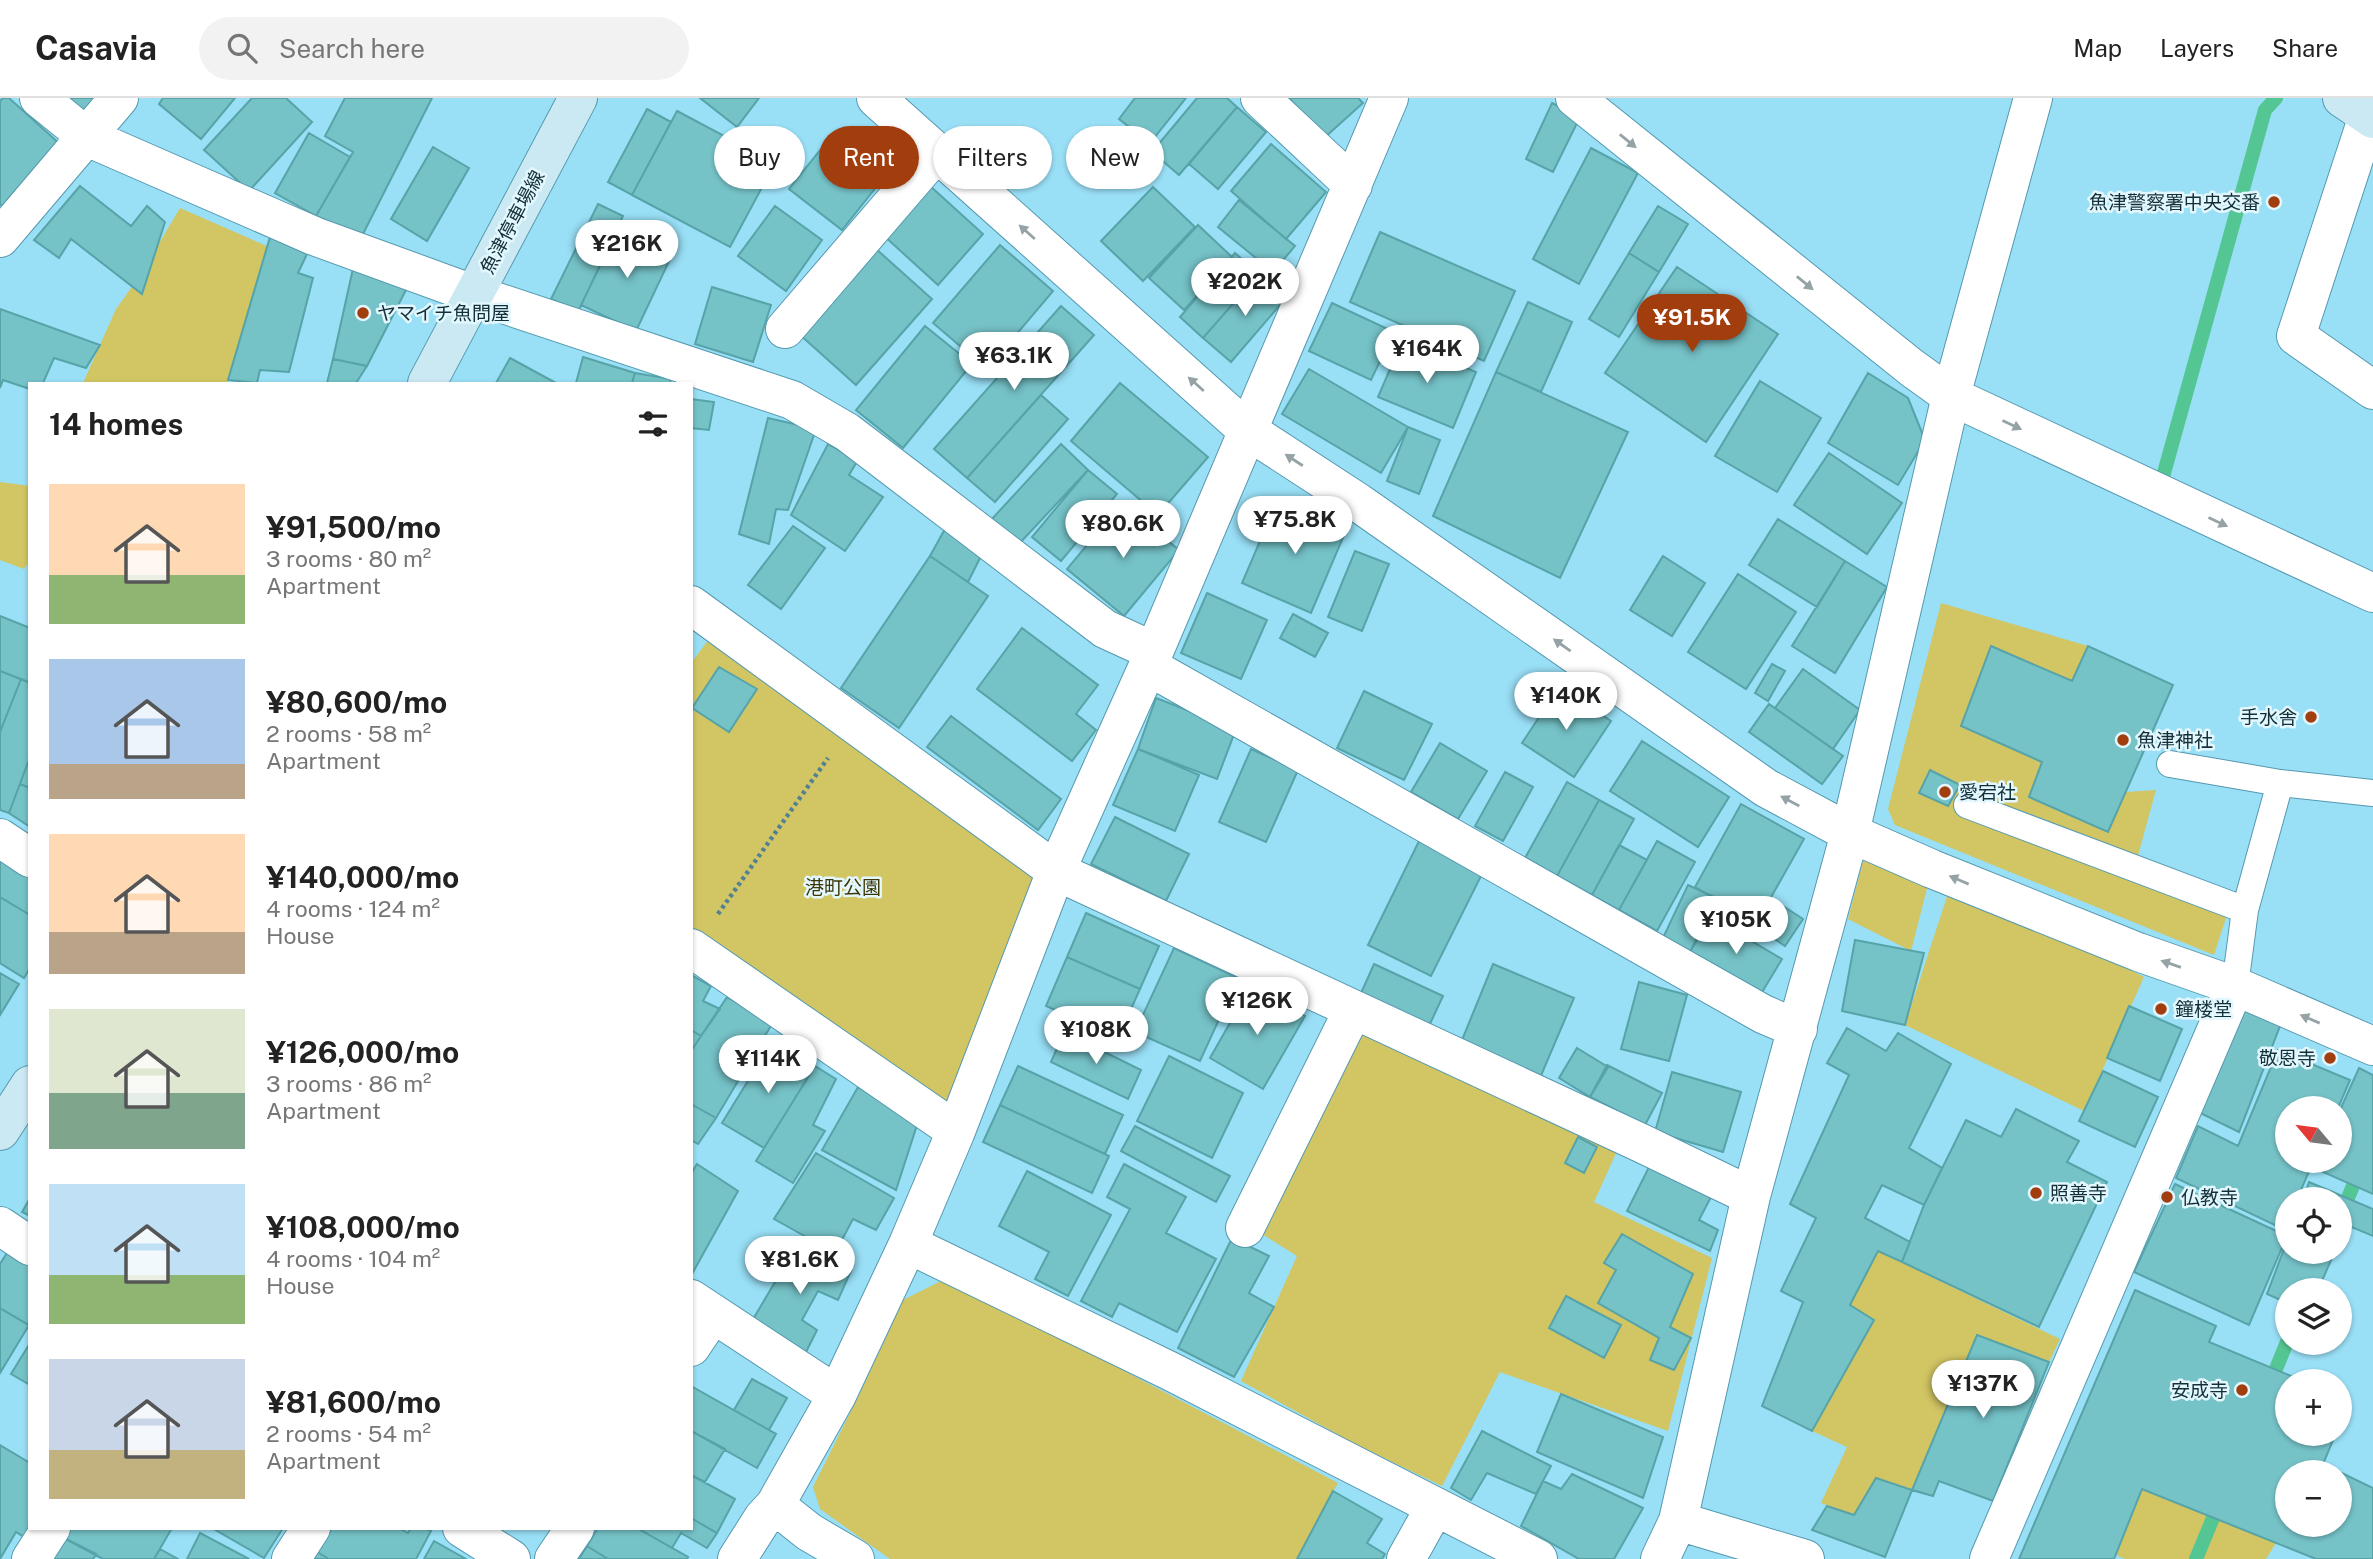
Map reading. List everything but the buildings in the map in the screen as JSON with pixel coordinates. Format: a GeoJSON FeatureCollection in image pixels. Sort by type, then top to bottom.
{"type":"FeatureCollection","features":[{"type":"Feature","properties":{"kind":"main road","name":"魚津停車場線"},"geometry":{"type":"LineString","coordinates":[[428,382],[578,98]]}},
{"type":"Feature","properties":{"kind":"main road"},"geometry":{"type":"LineString","coordinates":[[0,1131],[28,1088]]}},
{"type":"Feature","properties":{"kind":"street"},"geometry":{"type":"LineString","coordinates":[[38,98],[87,137],[314,236],[473,294],[792,400],[848,432],[1105,629],[1151,658],[1763,1014],[1798,1029]]}},
{"type":"Feature","properties":{"kind":"street"},"geometry":{"type":"LineString","coordinates":[[0,239],[119,98]]}},
{"type":"Feature","properties":{"kind":"street"},"geometry":{"type":"LineString","coordinates":[[876,98],[933,148]]}},
{"type":"Feature","properties":{"kind":"street"},"geometry":{"type":"LineString","coordinates":[[1260,98],[1353,184]]}},
{"type":"Feature","properties":{"kind":"street"},"geometry":{"type":"LineString","coordinates":[[737,1559],[763,1518],[775,1505],[837,1395],[908,1244],[956,1131],[1056,871],[1151,658],[1390,98]]}},
{"type":"Feature","properties":{"kind":"street"},"geometry":{"type":"LineString","coordinates":[[1574,98],[1912,368],[1951,396],[2373,593]]}},
{"type":"Feature","properties":{"kind":"street"},"geometry":{"type":"LineString","coordinates":[[1660,1559],[1678,1521],[1751,1196],[1850,834],[1951,396],[2033,98]]}},
{"type":"Feature","properties":{"kind":"street"},"geometry":{"type":"LineString","coordinates":[[2361,111],[2296,336],[2373,390]]}},
{"type":"Feature","properties":{"kind":"street"},"geometry":{"type":"LineString","coordinates":[[785,328],[933,157]]}},
{"type":"Feature","properties":{"kind":"street"},"geometry":{"type":"LineString","coordinates":[[978,189],[1247,430],[1359,503],[1766,788],[1850,834],[2113,942],[2235,986],[2373,1046]]}},
{"type":"Feature","properties":{"kind":"street"},"geometry":{"type":"LineString","coordinates":[[693,606],[1056,871],[1751,1196]]}},
{"type":"Feature","properties":{"kind":"street"},"geometry":{"type":"LineString","coordinates":[[0,838],[28,857]]}},
{"type":"Feature","properties":{"kind":"street"},"geometry":{"type":"LineString","coordinates":[[693,949],[956,1131]]}},
{"type":"Feature","properties":{"kind":"street"},"geometry":{"type":"LineString","coordinates":[[1989,1559],[2235,986]]}},
{"type":"Feature","properties":{"kind":"street"},"geometry":{"type":"LineString","coordinates":[[1245,1228],[1353,1010]]}},
{"type":"Feature","properties":{"kind":"street"},"geometry":{"type":"LineString","coordinates":[[0,1226],[28,1245]]}},
{"type":"Feature","properties":{"kind":"street"},"geometry":{"type":"LineString","coordinates":[[908,1244],[1170,1371],[1538,1559]]}},
{"type":"Feature","properties":{"kind":"street"},"geometry":{"type":"LineString","coordinates":[[693,1340],[702,1306],[837,1395]]}},
{"type":"Feature","properties":{"kind":"street"},"geometry":{"type":"LineString","coordinates":[[775,1505],[809,1532],[855,1559]]}},
{"type":"Feature","properties":{"kind":"street"},"geometry":{"type":"LineString","coordinates":[[1406,1559],[1435,1507]]}},
{"type":"Feature","properties":{"kind":"street"},"geometry":{"type":"LineString","coordinates":[[1678,1521],[1805,1559]]}},
{"type":"Feature","properties":{"kind":"street"},"geometry":{"type":"LineString","coordinates":[[30,1559],[50,1530]]}},
{"type":"Feature","properties":{"kind":"street"},"geometry":{"type":"LineString","coordinates":[[291,1559],[311,1530]]}},
{"type":"Feature","properties":{"kind":"street"},"geometry":{"type":"LineString","coordinates":[[465,1530],[511,1559]]}},
{"type":"Feature","properties":{"kind":"street"},"geometry":{"type":"LineString","coordinates":[[554,1559],[574,1530]]}},
{"type":"Feature","properties":{"kind":"lane"},"geometry":{"type":"LineString","coordinates":[[2170,764],[2280,783],[2373,793]]}},
{"type":"Feature","properties":{"kind":"lane"},"geometry":{"type":"LineString","coordinates":[[2235,986],[2245,910],[2280,783]]}},
{"type":"Feature","properties":{"kind":"lane"},"geometry":{"type":"LineString","coordinates":[[1967,805],[2245,910]]}},
{"type":"Feature","properties":{"kind":"path"},"geometry":{"type":"LineString","coordinates":[[693,947],[829,757],[818,749]]}},
{"type":"Feature","properties":{"kind":"green space"},"geometry":{"type":"Polygon","coordinates":[[[180,208],[276,250],[227,382],[83,382],[116,309],[139,277],[180,208]]]}},
{"type":"Feature","properties":{"kind":"green space"},"geometry":{"type":"Polygon","coordinates":[[[0,482],[28,486],[28,563],[24,569],[0,560],[0,482]]]}},
{"type":"Feature","properties":{"kind":"green space"},"geometry":{"type":"Polygon","coordinates":[[[1941,603],[2088,646],[2072,681],[1991,646],[1961,726],[2042,762],[2029,797],[2108,832],[2126,792],[2156,790],[2137,859],[2234,893],[2214,955],[1895,825],[1888,809],[1941,603]]]}},
{"type":"Feature","properties":{"kind":"green space","name":"港町公園"},"geometry":{"type":"Polygon","coordinates":[[[719,626],[1056,871],[956,1131],[693,952],[693,660],[719,626]]]}},
{"type":"Feature","properties":{"kind":"green space"},"geometry":{"type":"Polygon","coordinates":[[[1868,842],[1932,869],[1911,951],[1848,919],[1868,842]]]}},
{"type":"Feature","properties":{"kind":"green space"},"geometry":{"type":"Polygon","coordinates":[[[1953,878],[2144,977],[2084,1111],[1905,1025],[1953,878]]]}},
{"type":"Feature","properties":{"kind":"green space"},"geometry":{"type":"Polygon","coordinates":[[[1360,1028],[1617,1151],[1594,1202],[1712,1258],[1668,1431],[1500,1372],[1442,1486],[1357,1445],[1241,1381],[1297,1256],[1262,1234],[1360,1028]]]}},
{"type":"Feature","properties":{"kind":"green space"},"geometry":{"type":"Polygon","coordinates":[[[1878,1251],[2060,1339],[2049,1362],[1977,1335],[1912,1490],[1876,1478],[1854,1515],[1821,1503],[1847,1447],[1812,1431],[1850,1305],[1878,1251]]]}},
{"type":"Feature","properties":{"kind":"green space"},"geometry":{"type":"Polygon","coordinates":[[[947,1278],[1338,1483],[1297,1559],[890,1559],[820,1509],[813,1487],[903,1300],[947,1278]]]}},
{"type":"Feature","properties":{"kind":"green space"},"geometry":{"type":"Polygon","coordinates":[[[2142,1489],[2276,1543],[2266,1559],[2125,1559],[2116,1555],[2142,1489]]]}},
{"type":"Feature","properties":{"kind":"waterway"},"geometry":{"type":"LineString","coordinates":[[2159,491],[2265,110],[2276,98]]}},
{"type":"Feature","properties":{"kind":"waterway"},"geometry":{"type":"LineString","coordinates":[[2352,1188],[2373,1138]]}},
{"type":"Feature","properties":{"kind":"waterway"},"geometry":{"type":"LineString","coordinates":[[2269,1386],[2282,1355]]}},
{"type":"Feature","properties":{"kind":"waterway"},"geometry":{"type":"LineString","coordinates":[[2196,1559],[2220,1501]]}},
{"type":"Feature","properties":{"kind":"place","name":"魚津警察署中央交番"},"geometry":{"type":"Point","coordinates":[2274,202]}},
{"type":"Feature","properties":{"kind":"place","name":"ヤマイチ魚問屋"},"geometry":{"type":"Point","coordinates":[363,313]}},
{"type":"Feature","properties":{"kind":"place","name":"手水舎"},"geometry":{"type":"Point","coordinates":[2311,717]}},
{"type":"Feature","properties":{"kind":"place","name":"魚津神社"},"geometry":{"type":"Point","coordinates":[2123,740]}},
{"type":"Feature","properties":{"kind":"place","name":"愛宕社"},"geometry":{"type":"Point","coordinates":[1945,792]}},
{"type":"Feature","properties":{"kind":"place","name":"鐘楼堂"},"geometry":{"type":"Point","coordinates":[2161,1009]}},
{"type":"Feature","properties":{"kind":"place","name":"敬恩寺"},"geometry":{"type":"Point","coordinates":[2330,1058]}},
{"type":"Feature","properties":{"kind":"place","name":"照善寺"},"geometry":{"type":"Point","coordinates":[2036,1193]}},
{"type":"Feature","properties":{"kind":"place","name":"仏教寺"},"geometry":{"type":"Point","coordinates":[2167,1197]}},
{"type":"Feature","properties":{"kind":"place","name":"安成寺"},"geometry":{"type":"Point","coordinates":[2242,1390]}}]}
